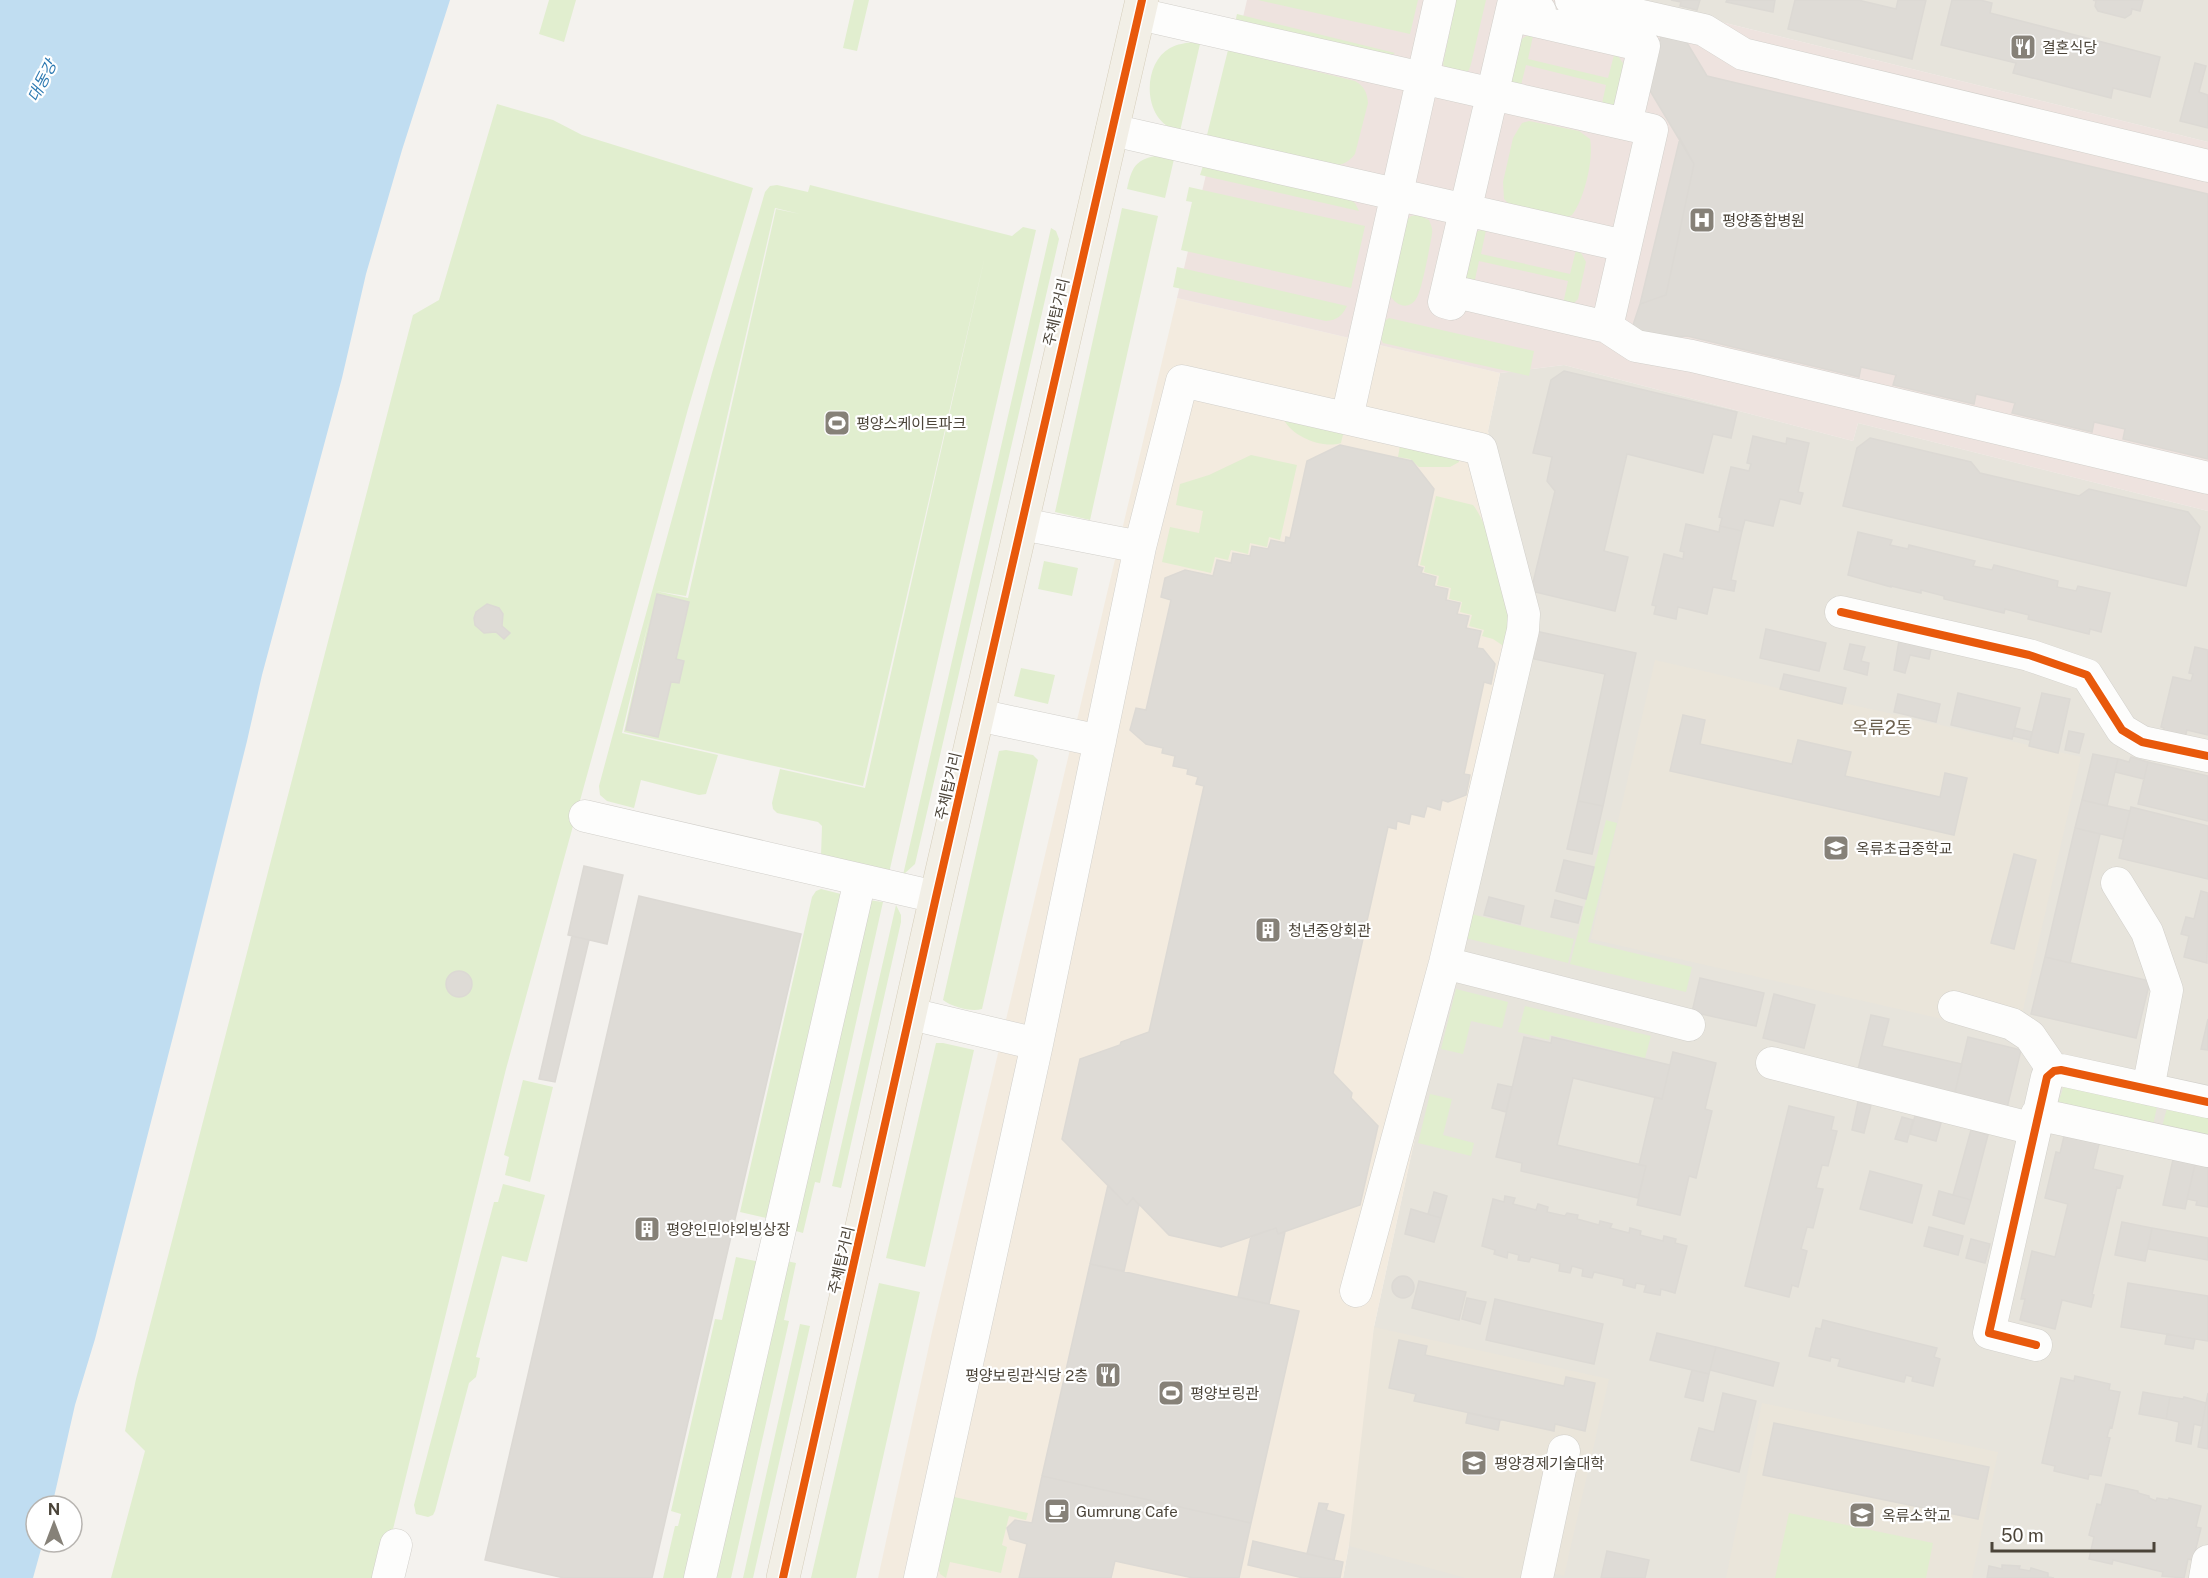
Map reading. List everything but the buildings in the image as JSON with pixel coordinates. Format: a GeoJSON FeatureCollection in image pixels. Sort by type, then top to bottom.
{"type":"FeatureCollection","features":[{"type":"Feature","properties":{"kind":"main road","name":"주체탑거리"},"geometry":{"type":"LineString","coordinates":[[783,1578],[1140,7]]}},
{"type":"Feature","properties":{"kind":"street"},"geometry":{"type":"LineString","coordinates":[[1347,418],[1440,0]]}},
{"type":"Feature","properties":{"kind":"street"},"geometry":{"type":"LineString","coordinates":[[1571,0],[1704,30],[1743,54],[2208,166]]}},
{"type":"Feature","properties":{"kind":"street"},"geometry":{"type":"LineString","coordinates":[[1140,7],[1423,78],[1652,130],[1607,327]]}},
{"type":"Feature","properties":{"kind":"street"},"geometry":{"type":"LineString","coordinates":[[1626,124],[1644,46],[1525,13],[1492,94],[1465,210],[1458,299],[1607,327],[1636,346],[1692,356],[2208,478]]}},
{"type":"Feature","properties":{"kind":"street"},"geometry":{"type":"LineString","coordinates":[[1112,130],[1625,246]]}},
{"type":"Feature","properties":{"kind":"street"},"geometry":{"type":"LineString","coordinates":[[920,1578],[1037,1044],[1140,547],[1182,381],[1481,449],[1524,614],[1523,630],[1444,963],[1356,1292]]}},
{"type":"Feature","properties":{"kind":"street"},"geometry":{"type":"LineString","coordinates":[[1022,524],[1140,547]]}},
{"type":"Feature","properties":{"kind":"street"},"geometry":{"type":"LineString","coordinates":[[1841,612],[2029,655],[2087,675],[2122,729],[2142,742],[2208,756]]}},
{"type":"Feature","properties":{"kind":"street"},"geometry":{"type":"LineString","coordinates":[[978,715],[1100,741]]}},
{"type":"Feature","properties":{"kind":"street"},"geometry":{"type":"LineString","coordinates":[[585,816],[936,897]]}},
{"type":"Feature","properties":{"kind":"street"},"geometry":{"type":"LineString","coordinates":[[700,1578],[860,880]]}},
{"type":"Feature","properties":{"kind":"street"},"geometry":{"type":"LineString","coordinates":[[2117,884],[2147,932],[2166,990],[2148,1089]]}},
{"type":"Feature","properties":{"kind":"street"},"geometry":{"type":"LineString","coordinates":[[1444,963],[1689,1025]]}},
{"type":"Feature","properties":{"kind":"street"},"geometry":{"type":"LineString","coordinates":[[1954,1007],[2012,1024],[2030,1036],[2054,1071]]}},
{"type":"Feature","properties":{"kind":"street"},"geometry":{"type":"LineString","coordinates":[[911,1014],[1037,1044]]}},
{"type":"Feature","properties":{"kind":"street"},"geometry":{"type":"LineString","coordinates":[[1772,1063],[2036,1121],[2208,1151]]}},
{"type":"Feature","properties":{"kind":"street"},"geometry":{"type":"LineString","coordinates":[[2036,1345],[1989,1333],[2047,1077],[2054,1071],[2061,1070],[2208,1102]]}},
{"type":"Feature","properties":{"kind":"street"},"geometry":{"type":"LineString","coordinates":[[1537,1578],[1564,1451]]}},
{"type":"Feature","properties":{"kind":"street"},"geometry":{"type":"LineString","coordinates":[[388,1578],[396,1545]]}},
{"type":"Feature","properties":{"kind":"street"},"geometry":{"type":"LineString","coordinates":[[2205,1578],[2208,1561]]}},
{"type":"Feature","properties":{"kind":"shaded area","name":"평양종합병원"},"geometry":{"type":"Polygon","coordinates":[[[1247,0],[1632,0],[2208,142],[2208,511],[1858,423],[1853,441],[1564,365],[1500,373],[1177,298],[1247,0]]]}},
{"type":"Feature","properties":{"kind":"shaded area"},"geometry":{"type":"Polygon","coordinates":[[[1632,0],[2208,0],[2208,142],[1632,0]]]}},
{"type":"Feature","properties":{"kind":"shaded area"},"geometry":{"type":"Polygon","coordinates":[[[1177,298],[1500,373],[1488,431],[1527,620],[1374,1327],[1354,1517],[1343,1578],[878,1578],[932,1332],[1177,298]]]}},
{"type":"Feature","properties":{"kind":"shaded area"},"geometry":{"type":"Polygon","coordinates":[[[1564,365],[1853,441],[1858,423],[2208,511],[2208,1578],[1343,1578],[1354,1517],[1374,1327],[1527,620],[1488,431],[1500,373],[1564,365]]]}},
{"type":"Feature","properties":{"kind":"shaded area","name":"옥류초급중학교"},"geometry":{"type":"Polygon","coordinates":[[[1655,660],[2081,757],[2017,1036],[1591,939],[1655,660]]]}},
{"type":"Feature","properties":{"kind":"shaded area","name":"평양경제기술대학"},"geometry":{"type":"Polygon","coordinates":[[[1374,1327],[1609,1379],[1564,1576],[1531,1568],[1528,1578],[1466,1578],[1349,1546],[1374,1327]]]}},
{"type":"Feature","properties":{"kind":"shaded area","name":"옥류소학교"},"geometry":{"type":"Polygon","coordinates":[[[1762,1403],[1998,1452],[1972,1578],[1726,1578],[1762,1403]]]}},
{"type":"Feature","properties":{"kind":"green space"},"geometry":{"type":"Polygon","coordinates":[[[549,0],[576,0],[564,42],[539,34],[549,0]]]}},
{"type":"Feature","properties":{"kind":"green space"},"geometry":{"type":"Polygon","coordinates":[[[854,0],[869,0],[857,51],[843,48],[854,0]]]}},
{"type":"Feature","properties":{"kind":"green space"},"geometry":{"type":"Polygon","coordinates":[[[1258,0],[1418,0],[1410,34],[1258,0]]]}},
{"type":"Feature","properties":{"kind":"green space"},"geometry":{"type":"Polygon","coordinates":[[[1456,0],[1486,0],[1471,64],[1469,70],[1464,74],[1446,70],[1443,64],[1456,0]]]}},
{"type":"Feature","properties":{"kind":"green space"},"geometry":{"type":"Polygon","coordinates":[[[1237,14],[1395,53],[1392,55],[1235,23],[1237,14]]]}},
{"type":"Feature","properties":{"kind":"green space"},"geometry":{"type":"Polygon","coordinates":[[[1528,35],[1533,36],[1528,59],[1608,78],[1614,55],[1618,56],[1625,66],[1613,107],[1601,108],[1606,85],[1526,65],[1520,89],[1511,83],[1510,77],[1519,41],[1528,35]]]}},
{"type":"Feature","properties":{"kind":"green space"},"geometry":{"type":"Polygon","coordinates":[[[1193,42],[1200,44],[1180,131],[1167,126],[1158,117],[1152,106],[1150,79],[1161,56],[1170,48],[1193,42]]]}},
{"type":"Feature","properties":{"kind":"green space"},"geometry":{"type":"Polygon","coordinates":[[[1228,50],[1355,81],[1361,85],[1368,103],[1353,157],[1334,166],[1207,135],[1228,50]]]}},
{"type":"Feature","properties":{"kind":"green space"},"geometry":{"type":"Polygon","coordinates":[[[497,104],[553,120],[582,135],[753,188],[688,409],[506,1069],[381,1578],[111,1578],[145,1451],[125,1431],[136,1379],[413,315],[439,300],[497,104]]]}},
{"type":"Feature","properties":{"kind":"green space"},"geometry":{"type":"Polygon","coordinates":[[[1529,121],[1579,131],[1590,139],[1591,157],[1584,190],[1572,215],[1565,218],[1509,204],[1504,199],[1503,182],[1513,138],[1522,123],[1529,121]]]}},
{"type":"Feature","properties":{"kind":"green space"},"geometry":{"type":"Polygon","coordinates":[[[1160,155],[1174,159],[1165,198],[1127,189],[1136,165],[1145,159],[1160,155]]]}},
{"type":"Feature","properties":{"kind":"green space"},"geometry":{"type":"Polygon","coordinates":[[[1203,166],[1347,198],[1355,203],[1359,211],[1200,175],[1203,166]]]}},
{"type":"Feature","properties":{"kind":"green space","name":"평양스케이트파크"},"geometry":{"type":"Polygon","coordinates":[[[777,185],[808,192],[810,185],[1012,236],[1023,227],[1036,230],[889,873],[821,856],[822,826],[818,822],[777,813],[772,803],[780,769],[865,788],[985,256],[863,786],[624,732],[650,615],[622,733],[718,755],[706,794],[699,795],[641,780],[634,808],[607,801],[600,795],[599,786],[712,373],[765,192],[770,186],[777,185]],[[775,208],[686,596],[656,591],[688,598],[776,209],[800,214],[775,208]]]}},
{"type":"Feature","properties":{"kind":"green space"},"geometry":{"type":"Polygon","coordinates":[[[1189,187],[1365,226],[1351,288],[1181,250],[1192,202],[1186,201],[1189,187]]]}},
{"type":"Feature","properties":{"kind":"green space"},"geometry":{"type":"Polygon","coordinates":[[[1122,208],[1158,216],[1090,520],[1055,512],[1122,208]]]}},
{"type":"Feature","properties":{"kind":"green space"},"geometry":{"type":"Polygon","coordinates":[[[1418,215],[1429,220],[1432,234],[1426,268],[1418,294],[1413,303],[1406,306],[1395,302],[1390,295],[1406,221],[1411,216],[1418,215]]]}},
{"type":"Feature","properties":{"kind":"green space"},"geometry":{"type":"Polygon","coordinates":[[[1051,228],[1056,231],[1059,239],[915,864],[903,875],[1051,228]]]}},
{"type":"Feature","properties":{"kind":"green space"},"geometry":{"type":"Polygon","coordinates":[[[1486,230],[1481,254],[1570,274],[1576,250],[1581,253],[1586,262],[1578,299],[1574,303],[1563,304],[1568,281],[1479,261],[1474,284],[1465,279],[1475,232],[1486,230]]]}},
{"type":"Feature","properties":{"kind":"green space"},"geometry":{"type":"Polygon","coordinates":[[[1177,267],[1347,306],[1339,317],[1326,321],[1173,287],[1177,267]]]}},
{"type":"Feature","properties":{"kind":"green space"},"geometry":{"type":"Polygon","coordinates":[[[1389,318],[1534,351],[1529,376],[1383,343],[1380,337],[1383,322],[1389,318]]]}},
{"type":"Feature","properties":{"kind":"green space"},"geometry":{"type":"Polygon","coordinates":[[[1284,420],[1345,426],[1341,443],[1326,444],[1309,440],[1294,432],[1284,420]]]}},
{"type":"Feature","properties":{"kind":"green space"},"geometry":{"type":"Polygon","coordinates":[[[1401,440],[1459,456],[1459,462],[1450,467],[1419,467],[1410,459],[1398,457],[1401,440]]]}},
{"type":"Feature","properties":{"kind":"green space"},"geometry":{"type":"Polygon","coordinates":[[[1251,455],[1297,465],[1280,540],[1269,537],[1267,547],[1250,543],[1248,554],[1231,550],[1228,560],[1215,557],[1211,573],[1162,562],[1170,527],[1199,533],[1203,511],[1176,505],[1180,484],[1209,475],[1251,455]]]}},
{"type":"Feature","properties":{"kind":"green space"},"geometry":{"type":"Polygon","coordinates":[[[1436,496],[1473,505],[1485,527],[1497,560],[1508,608],[1509,626],[1505,647],[1493,639],[1482,636],[1484,630],[1469,626],[1472,615],[1460,612],[1462,602],[1449,599],[1451,588],[1437,585],[1439,576],[1424,572],[1425,566],[1420,565],[1436,496]]]}},
{"type":"Feature","properties":{"kind":"green space"},"geometry":{"type":"Polygon","coordinates":[[[1044,561],[1078,568],[1072,596],[1038,589],[1044,561]]]}},
{"type":"Feature","properties":{"kind":"green space"},"geometry":{"type":"Polygon","coordinates":[[[1021,668],[1055,675],[1048,704],[1014,696],[1021,668]]]}},
{"type":"Feature","properties":{"kind":"green space"},"geometry":{"type":"Polygon","coordinates":[[[1006,750],[1033,755],[1038,760],[982,1009],[967,1009],[951,1005],[943,1000],[999,751],[1006,750]]]}},
{"type":"Feature","properties":{"kind":"green space"},"geometry":{"type":"Polygon","coordinates":[[[1606,820],[1617,823],[1588,942],[1692,967],[1686,992],[1570,964],[1606,820]]]}},
{"type":"Feature","properties":{"kind":"green space"},"geometry":{"type":"Polygon","coordinates":[[[821,889],[841,894],[775,1220],[740,1212],[812,897],[816,891],[821,889]]]}},
{"type":"Feature","properties":{"kind":"green space"},"geometry":{"type":"Polygon","coordinates":[[[868,900],[883,902],[820,1183],[815,1182],[803,1233],[789,1229],[868,900]]]}},
{"type":"Feature","properties":{"kind":"green space"},"geometry":{"type":"Polygon","coordinates":[[[896,905],[901,915],[901,922],[841,1188],[832,1186],[896,905]]]}},
{"type":"Feature","properties":{"kind":"green space"},"geometry":{"type":"Polygon","coordinates":[[[1467,913],[1574,939],[1568,963],[1461,937],[1467,913]]]}},
{"type":"Feature","properties":{"kind":"green space"},"geometry":{"type":"Polygon","coordinates":[[[1456,989],[1508,1002],[1502,1028],[1471,1021],[1463,1054],[1441,1049],[1456,989]]]}},
{"type":"Feature","properties":{"kind":"green space"},"geometry":{"type":"Polygon","coordinates":[[[1525,1006],[1651,1036],[1645,1058],[1550,1035],[1549,1040],[1518,1032],[1525,1006]]]}},
{"type":"Feature","properties":{"kind":"green space"},"geometry":{"type":"Polygon","coordinates":[[[936,1043],[974,1050],[925,1267],[886,1258],[936,1043]]]}},
{"type":"Feature","properties":{"kind":"green space"},"geometry":{"type":"Polygon","coordinates":[[[523,1080],[553,1087],[530,1182],[505,1175],[509,1157],[504,1155],[523,1080]]]}},
{"type":"Feature","properties":{"kind":"green space"},"geometry":{"type":"Polygon","coordinates":[[[2064,1086],[2158,1102],[2152,1130],[2056,1108],[2064,1086]]]}},
{"type":"Feature","properties":{"kind":"green space"},"geometry":{"type":"Polygon","coordinates":[[[1430,1094],[1452,1099],[1443,1135],[1474,1143],[1471,1156],[1418,1143],[1430,1094]]]}},
{"type":"Feature","properties":{"kind":"green space"},"geometry":{"type":"Polygon","coordinates":[[[2168,1104],[2208,1113],[2208,1142],[2161,1131],[2168,1104]]]}},
{"type":"Feature","properties":{"kind":"green space"},"geometry":{"type":"Polygon","coordinates":[[[503,1184],[545,1195],[527,1262],[502,1256],[476,1357],[480,1358],[476,1377],[469,1383],[435,1511],[428,1517],[416,1514],[414,1505],[494,1202],[498,1202],[503,1184]]]}},
{"type":"Feature","properties":{"kind":"green space"},"geometry":{"type":"Polygon","coordinates":[[[736,1257],[765,1263],[693,1578],[663,1578],[675,1526],[678,1526],[681,1514],[671,1511],[715,1319],[722,1320],[736,1257]]]}},
{"type":"Feature","properties":{"kind":"green space"},"geometry":{"type":"Polygon","coordinates":[[[782,1260],[796,1263],[784,1320],[789,1321],[731,1578],[711,1578],[782,1260]]]}},
{"type":"Feature","properties":{"kind":"green space"},"geometry":{"type":"Polygon","coordinates":[[[879,1283],[920,1292],[856,1578],[811,1578],[879,1283]]]}},
{"type":"Feature","properties":{"kind":"green space"},"geometry":{"type":"Polygon","coordinates":[[[800,1324],[810,1326],[753,1578],[743,1578],[800,1324]]]}},
{"type":"Feature","properties":{"kind":"green space"},"geometry":{"type":"Polygon","coordinates":[[[954,1497],[1028,1513],[1026,1520],[1009,1516],[1002,1545],[1007,1547],[1001,1573],[950,1562],[946,1578],[940,1574],[938,1567],[954,1497]]]}},
{"type":"Feature","properties":{"kind":"green space"},"geometry":{"type":"Polygon","coordinates":[[[1789,1513],[1933,1543],[1926,1578],[1775,1578],[1789,1513]]]}},
{"type":"Feature","properties":{"kind":"water","name":"대동강"},"geometry":{"type":"Polygon","coordinates":[[[0,0],[450,0],[402,150],[366,274],[342,378],[262,675],[177,1021],[95,1339],[75,1405],[55,1494],[24,1494],[24,1554],[40,1554],[33,1578],[0,1578],[0,0]]]}},
{"type":"Feature","properties":{"kind":"cycle path"},"geometry":{"type":"LineString","coordinates":[[783,1578],[936,897],[1142,0]]}},
{"type":"Feature","properties":{"kind":"cycle path"},"geometry":{"type":"LineString","coordinates":[[1841,612],[2029,655],[2087,675],[2122,730],[2142,742],[2208,756]]}},
{"type":"Feature","properties":{"kind":"cycle path"},"geometry":{"type":"LineString","coordinates":[[2036,1345],[1989,1333],[2047,1077],[2054,1071],[2061,1070],[2208,1102]]}},
{"type":"Feature","properties":{"kind":"place","name":"결혼식당"},"geometry":{"type":"Point","coordinates":[2023,47]}},
{"type":"Feature","properties":{"kind":"place","name":"평양종합병원"},"geometry":{"type":"Point","coordinates":[1702,220]}},
{"type":"Feature","properties":{"kind":"place","name":"평양스케이트파크"},"geometry":{"type":"Point","coordinates":[837,423]}},
{"type":"Feature","properties":{"kind":"place","name":"옥류초급중학교"},"geometry":{"type":"Point","coordinates":[1836,848]}},
{"type":"Feature","properties":{"kind":"place","name":"청년중앙회관"},"geometry":{"type":"Point","coordinates":[1268,930]}},
{"type":"Feature","properties":{"kind":"place","name":"평양인민야외빙상장"},"geometry":{"type":"Point","coordinates":[647,1229]}},
{"type":"Feature","properties":{"kind":"place","name":"평양보링관식당 2층"},"geometry":{"type":"Point","coordinates":[1108,1375]}},
{"type":"Feature","properties":{"kind":"place","name":"평양보링관"},"geometry":{"type":"Point","coordinates":[1171,1393]}},
{"type":"Feature","properties":{"kind":"place","name":"평양경제기술대학"},"geometry":{"type":"Point","coordinates":[1474,1463]}},
{"type":"Feature","properties":{"kind":"place","name":"Gumrung Cafe"},"geometry":{"type":"Point","coordinates":[1057,1511]}},
{"type":"Feature","properties":{"kind":"place","name":"옥류소학교"},"geometry":{"type":"Point","coordinates":[1862,1515]}},
{"type":"Feature","properties":{"kind":"district","name":"옥류2동"},"geometry":{"type":"Point","coordinates":[1882,727]}}]}
